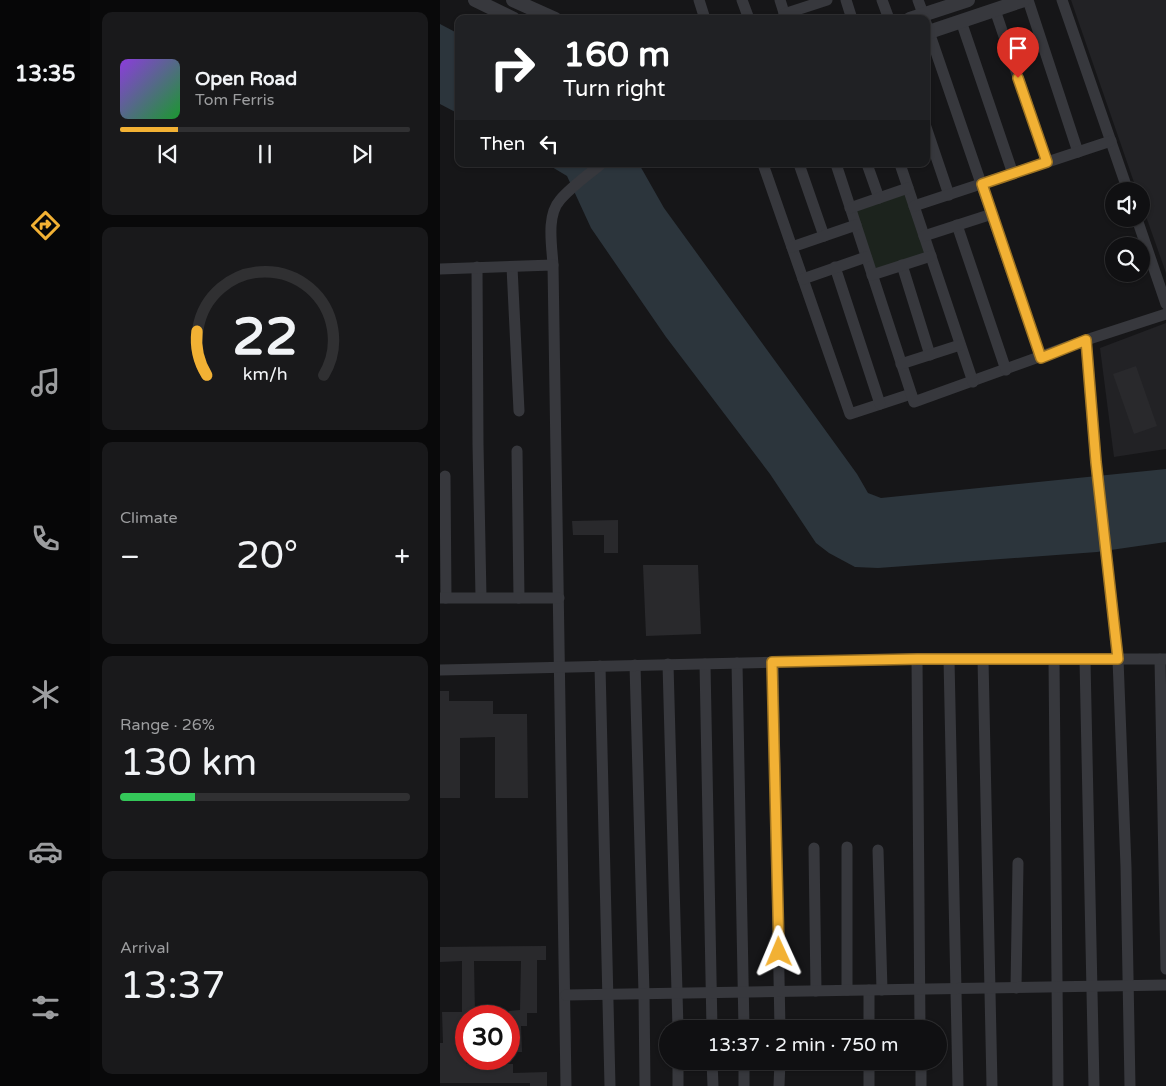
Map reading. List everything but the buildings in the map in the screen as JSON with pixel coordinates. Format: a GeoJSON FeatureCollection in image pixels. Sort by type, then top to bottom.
{"type":"FeatureCollection","features":[{"type":"Feature","properties":{"kind":"street"},"geometry":{"type":"LineString","coordinates":[[475,0],[506,15]]}},
{"type":"Feature","properties":{"kind":"street"},"geometry":{"type":"LineString","coordinates":[[513,0],[546,15]]}},
{"type":"Feature","properties":{"kind":"street"},"geometry":{"type":"LineString","coordinates":[[699,0],[704,15]]}},
{"type":"Feature","properties":{"kind":"street"},"geometry":{"type":"LineString","coordinates":[[742,0],[748,15]]}},
{"type":"Feature","properties":{"kind":"street"},"geometry":{"type":"LineString","coordinates":[[780,0],[785,15]]}},
{"type":"Feature","properties":{"kind":"street"},"geometry":{"type":"LineString","coordinates":[[846,0],[851,15]]}},
{"type":"Feature","properties":{"kind":"street"},"geometry":{"type":"LineString","coordinates":[[882,0],[887,15]]}},
{"type":"Feature","properties":{"kind":"street"},"geometry":{"type":"LineString","coordinates":[[918,0],[921,15]]}},
{"type":"Feature","properties":{"kind":"street"},"geometry":{"type":"LineString","coordinates":[[930,23],[961,21],[1026,0],[1078,152]]}},
{"type":"Feature","properties":{"kind":"street"},"geometry":{"type":"LineString","coordinates":[[1062,0],[1125,182]]}},
{"type":"Feature","properties":{"kind":"street"},"geometry":{"type":"LineString","coordinates":[[787,15],[819,1]]}},
{"type":"Feature","properties":{"kind":"street"},"geometry":{"type":"LineString","coordinates":[[930,19],[959,1]]}},
{"type":"Feature","properties":{"kind":"street"},"geometry":{"type":"LineString","coordinates":[[995,10],[1047,162]]}},
{"type":"Feature","properties":{"kind":"street"},"geometry":{"type":"LineString","coordinates":[[961,21],[1013,174]]}},
{"type":"Feature","properties":{"kind":"street"},"geometry":{"type":"LineString","coordinates":[[930,42],[982,184],[1041,358]]}},
{"type":"Feature","properties":{"kind":"street"},"geometry":{"type":"LineString","coordinates":[[930,140],[948,195]]}},
{"type":"Feature","properties":{"kind":"street"},"geometry":{"type":"LineString","coordinates":[[914,206],[1111,141]]}},
{"type":"Feature","properties":{"kind":"street"},"geometry":{"type":"LineString","coordinates":[[566,1086],[552,225],[553,214],[559,201],[598,167]]}},
{"type":"Feature","properties":{"kind":"street"},"geometry":{"type":"LineString","coordinates":[[764,167],[850,414],[911,394]]}},
{"type":"Feature","properties":{"kind":"street"},"geometry":{"type":"LineString","coordinates":[[800,167],[824,236]]}},
{"type":"Feature","properties":{"kind":"street"},"geometry":{"type":"LineString","coordinates":[[837,167],[914,402],[1041,358],[1086,340],[1166,314]]}},
{"type":"Feature","properties":{"kind":"street"},"geometry":{"type":"LineString","coordinates":[[868,167],[879,198]]}},
{"type":"Feature","properties":{"kind":"street"},"geometry":{"type":"LineString","coordinates":[[901,167],[973,382]]}},
{"type":"Feature","properties":{"kind":"street"},"geometry":{"type":"LineString","coordinates":[[850,208],[908,188]]}},
{"type":"Feature","properties":{"kind":"street"},"geometry":{"type":"LineString","coordinates":[[924,236],[992,214]]}},
{"type":"Feature","properties":{"kind":"street"},"geometry":{"type":"LineString","coordinates":[[792,247],[856,224]]}},
{"type":"Feature","properties":{"kind":"street"},"geometry":{"type":"LineString","coordinates":[[957,225],[1006,370]]}},
{"type":"Feature","properties":{"kind":"street"},"geometry":{"type":"LineString","coordinates":[[1140,227],[1166,304]]}},
{"type":"Feature","properties":{"kind":"street"},"geometry":{"type":"LineString","coordinates":[[872,275],[931,256]]}},
{"type":"Feature","properties":{"kind":"street"},"geometry":{"type":"LineString","coordinates":[[803,279],[866,257]]}},
{"type":"Feature","properties":{"kind":"street"},"geometry":{"type":"LineString","coordinates":[[440,269],[553,265]]}},
{"type":"Feature","properties":{"kind":"street"},"geometry":{"type":"LineString","coordinates":[[902,265],[930,355]]}},
{"type":"Feature","properties":{"kind":"street"},"geometry":{"type":"LineString","coordinates":[[477,267],[481,597]]}},
{"type":"Feature","properties":{"kind":"street"},"geometry":{"type":"LineString","coordinates":[[512,267],[519,411]]}},
{"type":"Feature","properties":{"kind":"street"},"geometry":{"type":"LineString","coordinates":[[835,268],[880,404]]}},
{"type":"Feature","properties":{"kind":"street"},"geometry":{"type":"LineString","coordinates":[[1086,340],[1096,462],[1118,659],[1129,986],[1130,1086]]}},
{"type":"Feature","properties":{"kind":"street"},"geometry":{"type":"LineString","coordinates":[[901,364],[960,345]]}},
{"type":"Feature","properties":{"kind":"street"},"geometry":{"type":"LineString","coordinates":[[517,452],[519,598]]}},
{"type":"Feature","properties":{"kind":"street"},"geometry":{"type":"LineString","coordinates":[[445,476],[443,598],[559,598]]}},
{"type":"Feature","properties":{"kind":"street"},"geometry":{"type":"LineString","coordinates":[[440,670],[917,659],[1163,659],[1166,969]]}},
{"type":"Feature","properties":{"kind":"street"},"geometry":{"type":"LineString","coordinates":[[917,659],[920,1020]]}},
{"type":"Feature","properties":{"kind":"street"},"geometry":{"type":"LineString","coordinates":[[949,659],[958,1086]]}},
{"type":"Feature","properties":{"kind":"street"},"geometry":{"type":"LineString","coordinates":[[984,659],[992,1086]]}},
{"type":"Feature","properties":{"kind":"street"},"geometry":{"type":"LineString","coordinates":[[1054,660],[1058,1086]]}},
{"type":"Feature","properties":{"kind":"street"},"geometry":{"type":"LineString","coordinates":[[1085,660],[1094,1086]]}},
{"type":"Feature","properties":{"kind":"street"},"geometry":{"type":"LineString","coordinates":[[772,662],[780,1020]]}},
{"type":"Feature","properties":{"kind":"street"},"geometry":{"type":"LineString","coordinates":[[737,663],[744,1020]]}},
{"type":"Feature","properties":{"kind":"street"},"geometry":{"type":"LineString","coordinates":[[668,664],[678,1020]]}},
{"type":"Feature","properties":{"kind":"street"},"geometry":{"type":"LineString","coordinates":[[705,664],[712,1020]]}},
{"type":"Feature","properties":{"kind":"street"},"geometry":{"type":"LineString","coordinates":[[635,665],[645,1086]]}},
{"type":"Feature","properties":{"kind":"street"},"geometry":{"type":"LineString","coordinates":[[600,666],[610,1086]]}},
{"type":"Feature","properties":{"kind":"street"},"geometry":{"type":"LineString","coordinates":[[847,847],[847,990]]}},
{"type":"Feature","properties":{"kind":"street"},"geometry":{"type":"LineString","coordinates":[[814,848],[816,991]]}},
{"type":"Feature","properties":{"kind":"street"},"geometry":{"type":"LineString","coordinates":[[878,850],[882,990]]}},
{"type":"Feature","properties":{"kind":"street"},"geometry":{"type":"LineString","coordinates":[[1016,988],[1018,863]]}},
{"type":"Feature","properties":{"kind":"street"},"geometry":{"type":"LineString","coordinates":[[566,994],[1166,985]]}},
{"type":"Feature","properties":{"kind":"street"},"geometry":{"type":"LineString","coordinates":[[869,990],[869,1020]]}},
{"type":"Feature","properties":{"kind":"street"},"geometry":{"type":"LineString","coordinates":[[678,1070],[678,1086]]}},
{"type":"Feature","properties":{"kind":"street"},"geometry":{"type":"LineString","coordinates":[[712,1070],[713,1086]]}},
{"type":"Feature","properties":{"kind":"street"},"geometry":{"type":"LineString","coordinates":[[744,1070],[744,1086]]}},
{"type":"Feature","properties":{"kind":"street"},"geometry":{"type":"LineString","coordinates":[[779,1086],[780,1070]]}},
{"type":"Feature","properties":{"kind":"street"},"geometry":{"type":"LineString","coordinates":[[869,1070],[869,1086]]}},
{"type":"Feature","properties":{"kind":"street"},"geometry":{"type":"LineString","coordinates":[[921,1070],[921,1086]]}},
{"type":"Feature","properties":{"kind":"shaded area"},"geometry":{"type":"Polygon","coordinates":[[[1071,0],[1166,0],[1166,273],[1150,227],[1150,182],[1134,182],[1071,0]]]}},
{"type":"Feature","properties":{"kind":"shaded area"},"geometry":{"type":"Polygon","coordinates":[[[440,24],[455,32],[455,112],[440,104],[440,24]]]}},
{"type":"Feature","properties":{"kind":"shaded area"},"geometry":{"type":"Polygon","coordinates":[[[552,167],[641,167],[664,208],[857,474],[868,493],[881,498],[1166,469],[1166,542],[1097,552],[878,568],[855,567],[829,553],[816,543],[770,474],[666,337],[591,228],[567,176],[552,167]]]}},
{"type":"Feature","properties":{"kind":"shaded area"},"geometry":{"type":"Polygon","coordinates":[[[906,192],[928,255],[876,273],[854,209],[906,192]]]}},
{"type":"Feature","properties":{"kind":"shaded area"},"geometry":{"type":"Polygon","coordinates":[[[1166,323],[1166,449],[1114,457],[1100,348],[1166,323]]]}},
{"type":"Feature","properties":{"kind":"route"},"geometry":{"type":"LineString","coordinates":[[779,952],[772,662],[917,659],[1118,659],[1096,462],[1086,340],[1041,358],[982,184],[1047,162],[1018,78]]}}]}
